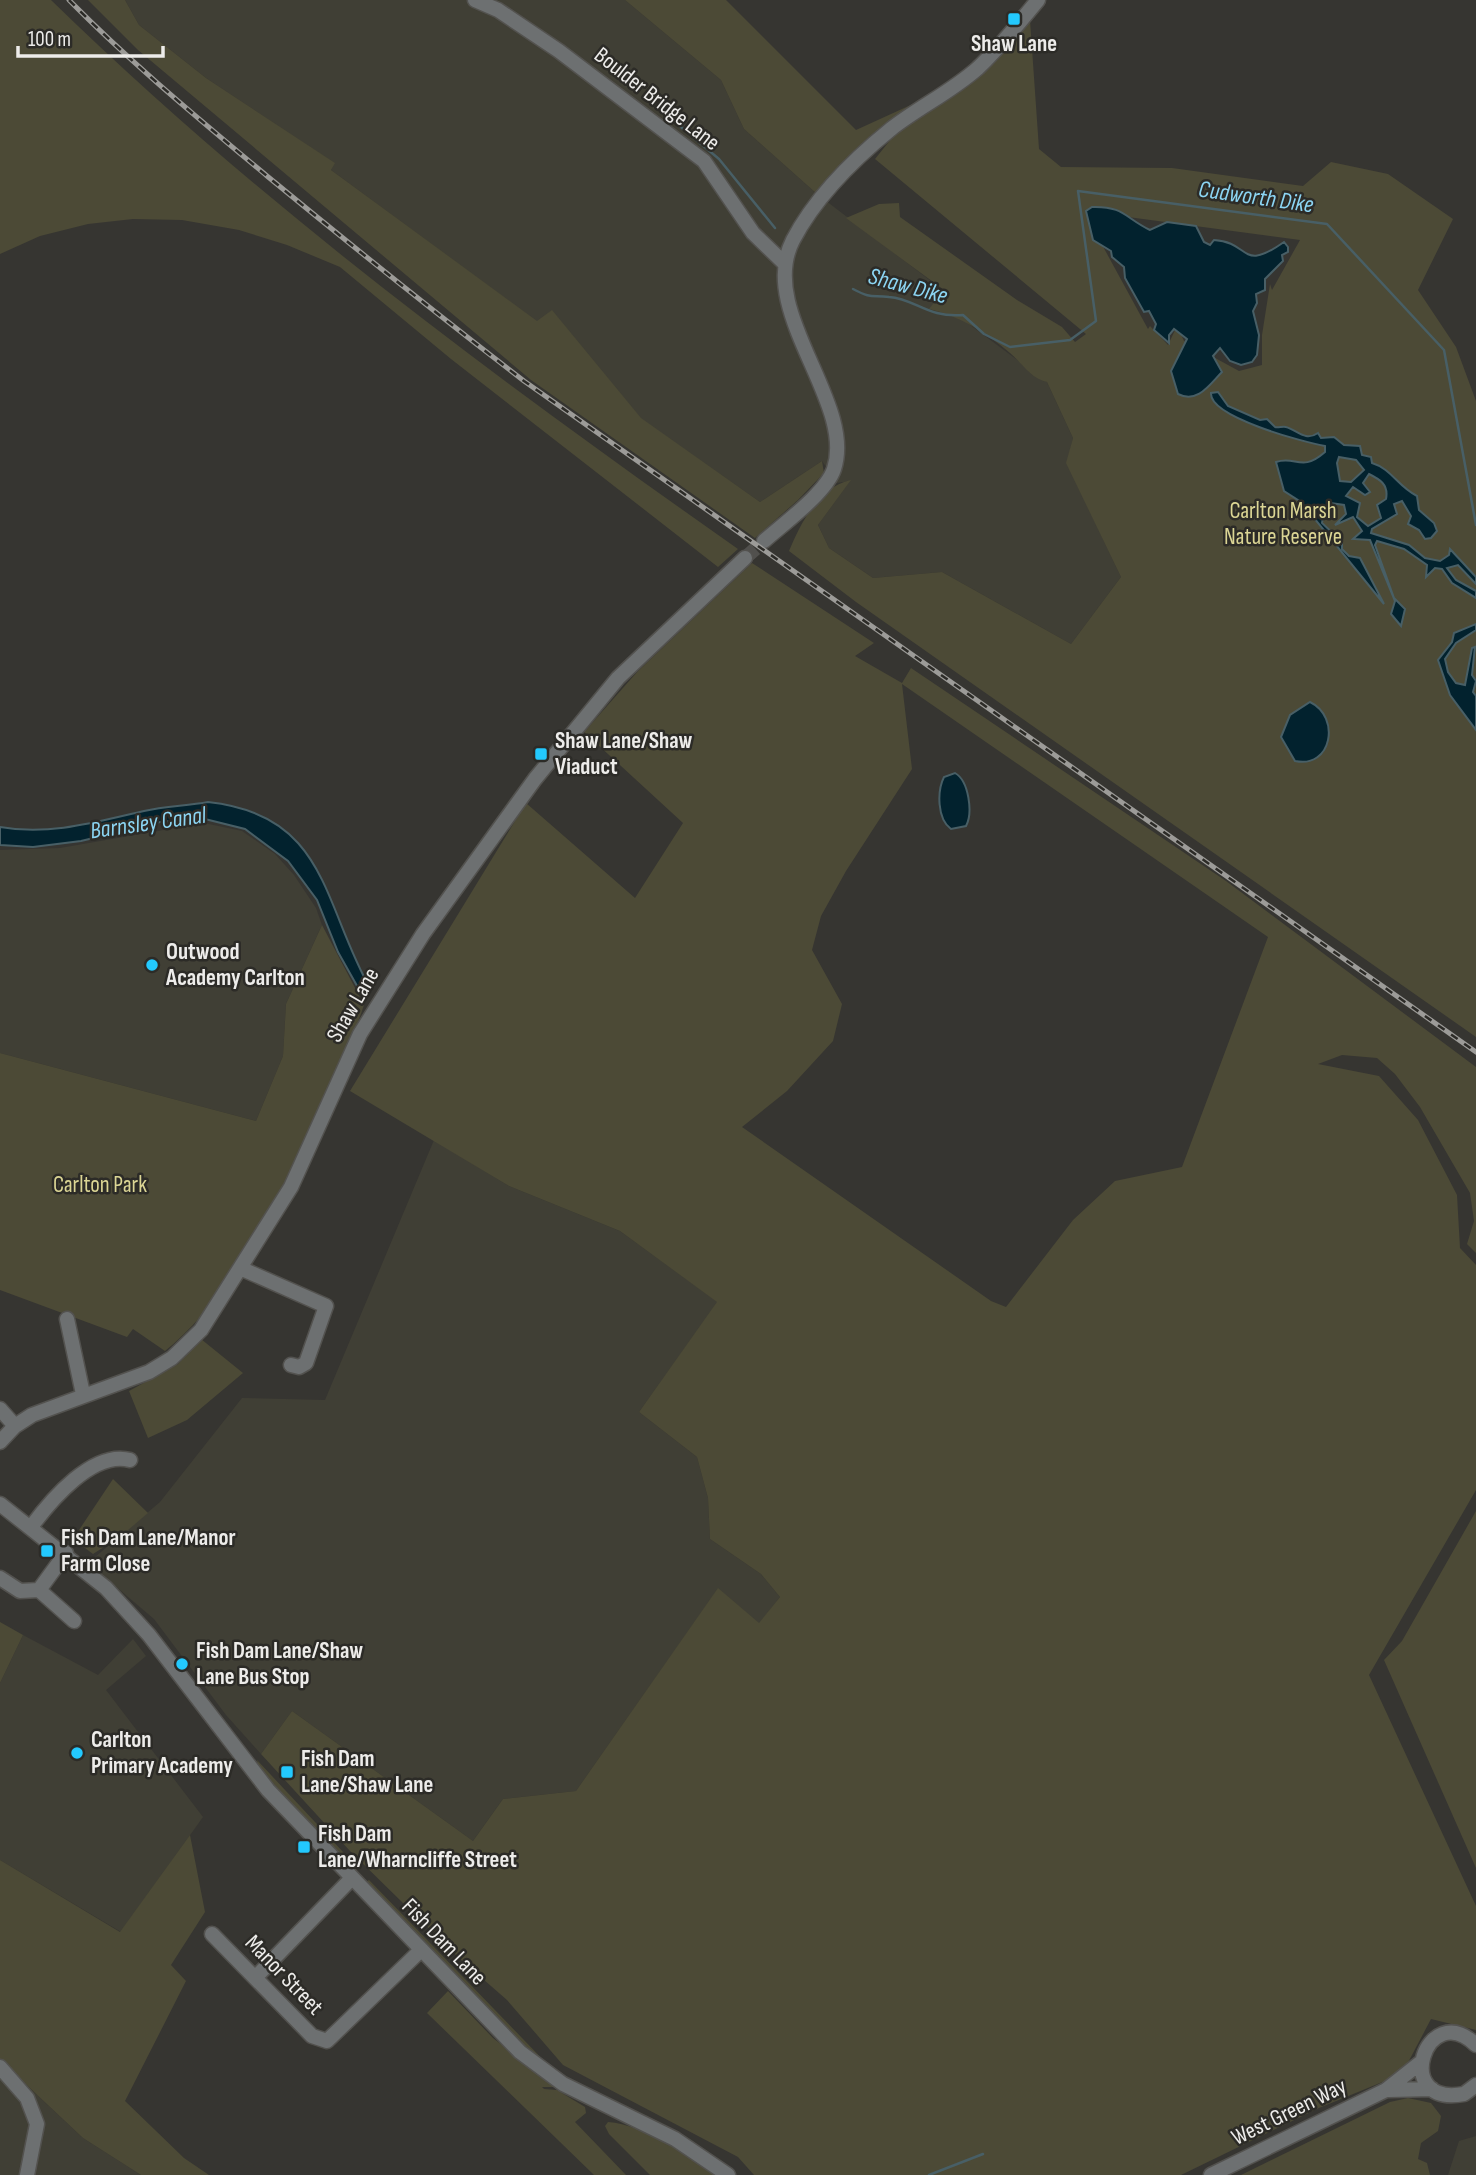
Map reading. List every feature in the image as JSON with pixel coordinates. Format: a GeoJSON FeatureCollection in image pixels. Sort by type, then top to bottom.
{"type":"FeatureCollection","features":[{"type":"Feature","properties":{"kind":"street","name":"Boulder Bridge Lane"},"geometry":{"type":"LineString","coordinates":[[475,0],[498,10],[559,51],[704,162],[753,233],[784,263]]}},
{"type":"Feature","properties":{"kind":"street"},"geometry":{"type":"LineString","coordinates":[[764,541],[823,486],[833,471],[837,449],[834,423],[788,301],[784,263],[799,231],[842,176],[892,128],[938,99],[977,68],[1038,0]]}},
{"type":"Feature","properties":{"kind":"street","name":"Shaw Lane"},"geometry":{"type":"LineString","coordinates":[[0,1442],[15,1426],[32,1415],[83,1394],[134,1378],[172,1358],[215,1312],[291,1187],[360,1034],[424,934],[535,779],[618,678],[745,558]]}},
{"type":"Feature","properties":{"kind":"street"},"geometry":{"type":"LineString","coordinates":[[240,1268],[270,1284],[326,1306],[306,1363],[299,1367],[292,1365]]}},
{"type":"Feature","properties":{"kind":"street"},"geometry":{"type":"LineString","coordinates":[[66,1319],[83,1394]]}},
{"type":"Feature","properties":{"kind":"street"},"geometry":{"type":"LineString","coordinates":[[0,1409],[15,1426]]}},
{"type":"Feature","properties":{"kind":"street"},"geometry":{"type":"LineString","coordinates":[[32,1527],[60,1491],[106,1460],[131,1456],[127,1475]]}},
{"type":"Feature","properties":{"kind":"street","name":"Fish Dam Lane"},"geometry":{"type":"LineString","coordinates":[[0,1504],[66,1553],[106,1588],[149,1635],[268,1790],[520,2052],[563,2084],[675,2139],[728,2175]]}},
{"type":"Feature","properties":{"kind":"street"},"geometry":{"type":"LineString","coordinates":[[39,1590],[66,1553]]}},
{"type":"Feature","properties":{"kind":"street"},"geometry":{"type":"LineString","coordinates":[[0,1578],[20,1591],[39,1590],[74,1621]]}},
{"type":"Feature","properties":{"kind":"street"},"geometry":{"type":"LineString","coordinates":[[255,1978],[352,1878]]}},
{"type":"Feature","properties":{"kind":"street","name":"Manor Street"},"geometry":{"type":"LineString","coordinates":[[212,1934],[312,2036],[327,2041],[421,1950]]}},
{"type":"Feature","properties":{"kind":"street","name":"West Green Way"},"geometry":{"type":"LineString","coordinates":[[1212,2175],[1386,2090],[1420,2063],[1426,2046],[1442,2035],[1456,2034],[1474,2042]]}},
{"type":"Feature","properties":{"kind":"street"},"geometry":{"type":"LineString","coordinates":[[1420,2063],[1422,2075],[1432,2090]]}},
{"type":"Feature","properties":{"kind":"street"},"geometry":{"type":"LineString","coordinates":[[0,2067],[27,2098],[37,2124],[27,2175]]}},
{"type":"Feature","properties":{"kind":"street","name":"West Green Way"},"geometry":{"type":"LineString","coordinates":[[1386,2090],[1432,2090],[1454,2096],[1468,2092],[1476,2085]]}},
{"type":"Feature","properties":{"kind":"shaded area"},"geometry":{"type":"Polygon","coordinates":[[[125,0],[625,0],[721,80],[744,129],[817,194],[944,291],[930,309],[958,316],[1047,382],[1073,438],[1067,463],[1121,577],[1071,644],[942,572],[873,578],[829,548],[818,525],[850,481],[837,483],[822,461],[760,502],[641,419],[552,311],[537,322],[331,170],[334,163],[206,78],[139,25],[125,0]]]}},
{"type":"Feature","properties":{"kind":"shaded area","name":"Outwood Academy Carlton"},"geometry":{"type":"Polygon","coordinates":[[[204,823],[242,831],[275,854],[294,875],[316,908],[322,925],[286,1004],[283,1056],[256,1121],[0,1053],[0,850],[60,848],[204,823]]]}},
{"type":"Feature","properties":{"kind":"shaded area"},"geometry":{"type":"Polygon","coordinates":[[[434,1140],[509,1186],[620,1231],[718,1302],[639,1412],[697,1457],[708,1498],[710,1539],[761,1574],[780,1597],[759,1624],[718,1589],[576,1791],[503,1799],[473,1841],[292,1711],[261,1754],[226,1715],[154,1619],[88,1563],[160,1502],[242,1398],[325,1400],[434,1140]]]}},
{"type":"Feature","properties":{"kind":"shaded area","name":"Carlton Primary Academy"},"geometry":{"type":"Polygon","coordinates":[[[23,1635],[98,1675],[133,1639],[146,1656],[106,1690],[203,1817],[121,1932],[0,1860],[0,1683],[23,1635]]]}},
{"type":"Feature","properties":{"kind":"shaded area"},"geometry":{"type":"Polygon","coordinates":[[[0,2060],[83,2138],[141,2175],[0,2175],[0,2060]]]}},
{"type":"Feature","properties":{"kind":"shaded area"},"geometry":{"type":"Polygon","coordinates":[[[1476,2136],[1476,2175],[1448,2175],[1459,2141],[1476,2136]]]}},
{"type":"Feature","properties":{"kind":"green space"},"geometry":{"type":"Polygon","coordinates":[[[0,0],[51,0],[131,76],[298,220],[559,421],[738,549],[718,567],[451,359],[340,267],[287,245],[239,230],[182,220],[133,219],[88,224],[40,236],[0,254],[0,0]]]}},
{"type":"Feature","properties":{"kind":"green space"},"geometry":{"type":"Polygon","coordinates":[[[88,0],[125,0],[139,25],[206,78],[335,163],[331,170],[537,321],[552,310],[641,418],[760,502],[822,461],[824,473],[755,538],[531,380],[138,50],[88,0]]]}},
{"type":"Feature","properties":{"kind":"green space"},"geometry":{"type":"Polygon","coordinates":[[[625,0],[726,0],[856,130],[926,98],[869,137],[817,194],[744,129],[721,80],[625,0]]]}},
{"type":"Feature","properties":{"kind":"green space","name":"Carlton Marsh Nature Reserve"},"geometry":{"type":"Polygon","coordinates":[[[1030,20],[1039,149],[1061,167],[1172,168],[1303,186],[1331,162],[1388,174],[1453,219],[1418,290],[1456,347],[1476,401],[1476,1037],[856,602],[789,551],[805,518],[820,498],[839,484],[851,480],[818,525],[829,548],[873,578],[942,572],[1071,644],[1121,577],[1066,463],[1073,438],[1047,382],[1031,374],[1010,353],[982,332],[962,320],[929,309],[944,290],[846,218],[879,204],[899,203],[900,217],[1017,300],[1062,327],[1075,342],[1086,334],[875,159],[895,134],[1030,20]],[[1098,213],[1100,241],[1148,329],[1150,326],[1168,345],[1177,326],[1184,341],[1239,371],[1262,365],[1262,335],[1270,284],[1272,290],[1300,240],[1098,213]]]}},
{"type":"Feature","properties":{"kind":"green space"},"geometry":{"type":"Polygon","coordinates":[[[752,563],[874,643],[855,656],[902,683],[911,668],[1226,881],[1476,1067],[1476,1253],[1467,1244],[1474,1221],[1470,1193],[1420,1107],[1395,1074],[1377,1058],[1342,1055],[1318,1064],[1379,1076],[1418,1120],[1457,1195],[1460,1248],[1476,1265],[1476,1490],[1369,1675],[1476,1906],[1476,2030],[1431,2019],[1402,2074],[1319,2108],[1181,2175],[754,2175],[738,2157],[563,2065],[507,2000],[460,1959],[350,1851],[261,1754],[292,1711],[473,1841],[503,1799],[576,1791],[718,1588],[759,1623],[780,1597],[761,1574],[710,1539],[708,1498],[697,1457],[639,1412],[717,1302],[620,1231],[509,1186],[350,1091],[526,803],[635,898],[683,823],[584,732],[638,671],[752,563]],[[902,684],[912,769],[846,871],[821,916],[812,950],[842,1004],[833,1041],[787,1091],[742,1127],[991,1301],[1006,1307],[1073,1220],[1115,1181],[1182,1167],[1268,937],[902,684]]]}},
{"type":"Feature","properties":{"kind":"green space","name":"Carlton Park"},"geometry":{"type":"Polygon","coordinates":[[[322,925],[364,1005],[330,1094],[284,1192],[228,1283],[197,1321],[165,1351],[133,1329],[127,1337],[0,1290],[0,1053],[256,1121],[283,1056],[286,1004],[322,925]]]}},
{"type":"Feature","properties":{"kind":"green space"},"geometry":{"type":"Polygon","coordinates":[[[201,1339],[243,1373],[187,1420],[148,1438],[129,1391],[178,1364],[201,1339]]]}},
{"type":"Feature","properties":{"kind":"green space"},"geometry":{"type":"Polygon","coordinates":[[[113,1479],[148,1513],[121,1536],[93,1554],[73,1539],[113,1479]]]}},
{"type":"Feature","properties":{"kind":"green space"},"geometry":{"type":"Polygon","coordinates":[[[1476,1511],[1476,1868],[1384,1660],[1402,1641],[1476,1511]]]}},
{"type":"Feature","properties":{"kind":"green space"},"geometry":{"type":"Polygon","coordinates":[[[0,1622],[23,1635],[0,1683],[0,1622]]]}},
{"type":"Feature","properties":{"kind":"green space"},"geometry":{"type":"Polygon","coordinates":[[[257,1760],[358,1868],[355,1872],[259,1768],[257,1760]]]}},
{"type":"Feature","properties":{"kind":"green space"},"geometry":{"type":"Polygon","coordinates":[[[190,1835],[205,1912],[171,1965],[186,1981],[125,2101],[184,2158],[209,2175],[141,2175],[83,2138],[0,2060],[0,1860],[120,1932],[190,1835]]]}},
{"type":"Feature","properties":{"kind":"green space"},"geometry":{"type":"Polygon","coordinates":[[[369,1880],[554,2071],[517,2040],[366,1882],[369,1880]]]}},
{"type":"Feature","properties":{"kind":"green space"},"geometry":{"type":"Polygon","coordinates":[[[448,1991],[493,2038],[557,2087],[542,2087],[544,2089],[557,2090],[585,2107],[586,2113],[575,2122],[626,2175],[594,2175],[427,2013],[448,1991]]]}},
{"type":"Feature","properties":{"kind":"green space"},"geometry":{"type":"Polygon","coordinates":[[[1408,2098],[1431,2103],[1441,2116],[1438,2131],[1421,2143],[1418,2159],[1427,2163],[1430,2175],[1241,2175],[1390,2102],[1408,2098]]]}},
{"type":"Feature","properties":{"kind":"green space"},"geometry":{"type":"Polygon","coordinates":[[[608,2122],[622,2124],[650,2135],[715,2175],[650,2175],[609,2134],[605,2126],[608,2122]]]}},
{"type":"Feature","properties":{"kind":"water"},"geometry":{"type":"Polygon","coordinates":[[[1092,207],[1111,208],[1150,230],[1167,222],[1196,226],[1204,242],[1210,245],[1214,240],[1226,242],[1252,256],[1270,251],[1284,242],[1288,252],[1282,255],[1283,261],[1265,279],[1265,290],[1256,294],[1257,303],[1253,311],[1259,335],[1257,355],[1252,362],[1241,365],[1230,361],[1220,348],[1213,356],[1222,372],[1198,395],[1178,394],[1171,371],[1187,339],[1174,329],[1169,335],[1169,343],[1154,330],[1156,324],[1149,311],[1144,312],[1125,278],[1124,267],[1112,257],[1111,251],[1093,240],[1086,211],[1092,207]]]}},
{"type":"Feature","properties":{"kind":"water"},"geometry":{"type":"Polygon","coordinates":[[[1218,392],[1228,406],[1260,420],[1267,419],[1275,427],[1286,427],[1305,436],[1318,433],[1321,438],[1334,437],[1344,445],[1360,446],[1362,455],[1371,457],[1372,463],[1385,469],[1417,496],[1419,510],[1434,523],[1437,531],[1431,538],[1425,539],[1419,530],[1408,524],[1411,516],[1402,501],[1394,504],[1397,514],[1372,529],[1371,533],[1409,545],[1425,558],[1440,561],[1449,555],[1450,549],[1476,577],[1476,584],[1458,565],[1447,568],[1456,580],[1476,591],[1476,598],[1452,583],[1442,569],[1435,568],[1426,577],[1427,565],[1404,549],[1377,541],[1375,545],[1394,598],[1405,609],[1401,626],[1391,614],[1395,601],[1370,540],[1353,539],[1362,531],[1353,517],[1335,525],[1346,514],[1344,505],[1331,503],[1324,512],[1322,523],[1342,542],[1342,549],[1349,556],[1360,558],[1384,604],[1301,502],[1284,491],[1276,462],[1289,460],[1304,463],[1325,452],[1325,446],[1279,434],[1240,419],[1214,402],[1211,393],[1218,392]],[[1339,457],[1337,463],[1340,481],[1351,482],[1364,470],[1356,460],[1339,457]],[[1369,474],[1363,483],[1370,492],[1365,495],[1353,487],[1346,496],[1360,503],[1357,517],[1368,526],[1381,518],[1377,505],[1386,499],[1387,494],[1382,483],[1369,474]]]}},
{"type":"Feature","properties":{"kind":"water"},"geometry":{"type":"Polygon","coordinates":[[[1476,624],[1476,630],[1456,643],[1445,659],[1448,672],[1456,683],[1465,685],[1472,648],[1475,647],[1472,675],[1476,681],[1473,692],[1476,696],[1476,730],[1450,695],[1438,660],[1452,642],[1454,633],[1476,624]]]}},
{"type":"Feature","properties":{"kind":"water"},"geometry":{"type":"Polygon","coordinates":[[[1310,702],[1320,709],[1326,719],[1328,740],[1317,757],[1308,761],[1295,761],[1281,737],[1290,715],[1310,702]]]}},
{"type":"Feature","properties":{"kind":"water"},"geometry":{"type":"Polygon","coordinates":[[[955,773],[964,783],[969,813],[966,826],[951,829],[943,819],[939,797],[944,777],[955,773]]]}},
{"type":"Feature","properties":{"kind":"water","name":"Barnsley Canal"},"geometry":{"type":"Polygon","coordinates":[[[208,802],[247,810],[277,825],[299,845],[330,896],[371,990],[365,1000],[338,952],[317,900],[288,861],[245,829],[201,818],[160,822],[81,841],[33,847],[0,845],[0,827],[54,829],[152,809],[208,802]]]}},
{"type":"Feature","properties":{"kind":"waterway","name":"Shaw Dike"},"geometry":{"type":"LineString","coordinates":[[644,96],[719,159],[775,228]]}},
{"type":"Feature","properties":{"kind":"waterway","name":"Cudworth Dike"},"geometry":{"type":"LineString","coordinates":[[853,289],[868,295],[898,298],[940,314],[963,315],[984,334],[1010,347],[1070,340],[1096,321],[1078,191],[1327,224],[1444,350],[1476,525]]}},
{"type":"Feature","properties":{"kind":"waterway"},"geometry":{"type":"LineString","coordinates":[[929,2175],[983,2154]]}},
{"type":"Feature","properties":{"kind":"tunnel"},"geometry":{"type":"LineString","coordinates":[[745,558],[764,541]]}},
{"type":"Feature","properties":{"kind":"railway"},"geometry":{"type":"LineString","coordinates":[[69,0],[141,68],[267,176],[524,381],[1476,1052]]}},
{"type":"Feature","properties":{"kind":"place","name":"Shaw Lane"},"geometry":{"type":"Point","coordinates":[1014,19]}},
{"type":"Feature","properties":{"kind":"place","name":"Shaw Lane/Shaw Viaduct"},"geometry":{"type":"Point","coordinates":[541,754]}},
{"type":"Feature","properties":{"kind":"place","name":"Outwood Academy Carlton"},"geometry":{"type":"Point","coordinates":[152,965]}},
{"type":"Feature","properties":{"kind":"place","name":"Fish Dam Lane/Manor Farm Close"},"geometry":{"type":"Point","coordinates":[47,1551]}},
{"type":"Feature","properties":{"kind":"place","name":"Fish Dam Lane/Shaw Lane Bus Stop"},"geometry":{"type":"Point","coordinates":[182,1664]}},
{"type":"Feature","properties":{"kind":"place","name":"Carlton Primary Academy"},"geometry":{"type":"Point","coordinates":[77,1753]}},
{"type":"Feature","properties":{"kind":"place","name":"Fish Dam Lane/Shaw Lane"},"geometry":{"type":"Point","coordinates":[287,1772]}},
{"type":"Feature","properties":{"kind":"place","name":"Fish Dam Lane/Wharncliffe Street"},"geometry":{"type":"Point","coordinates":[304,1847]}}]}
